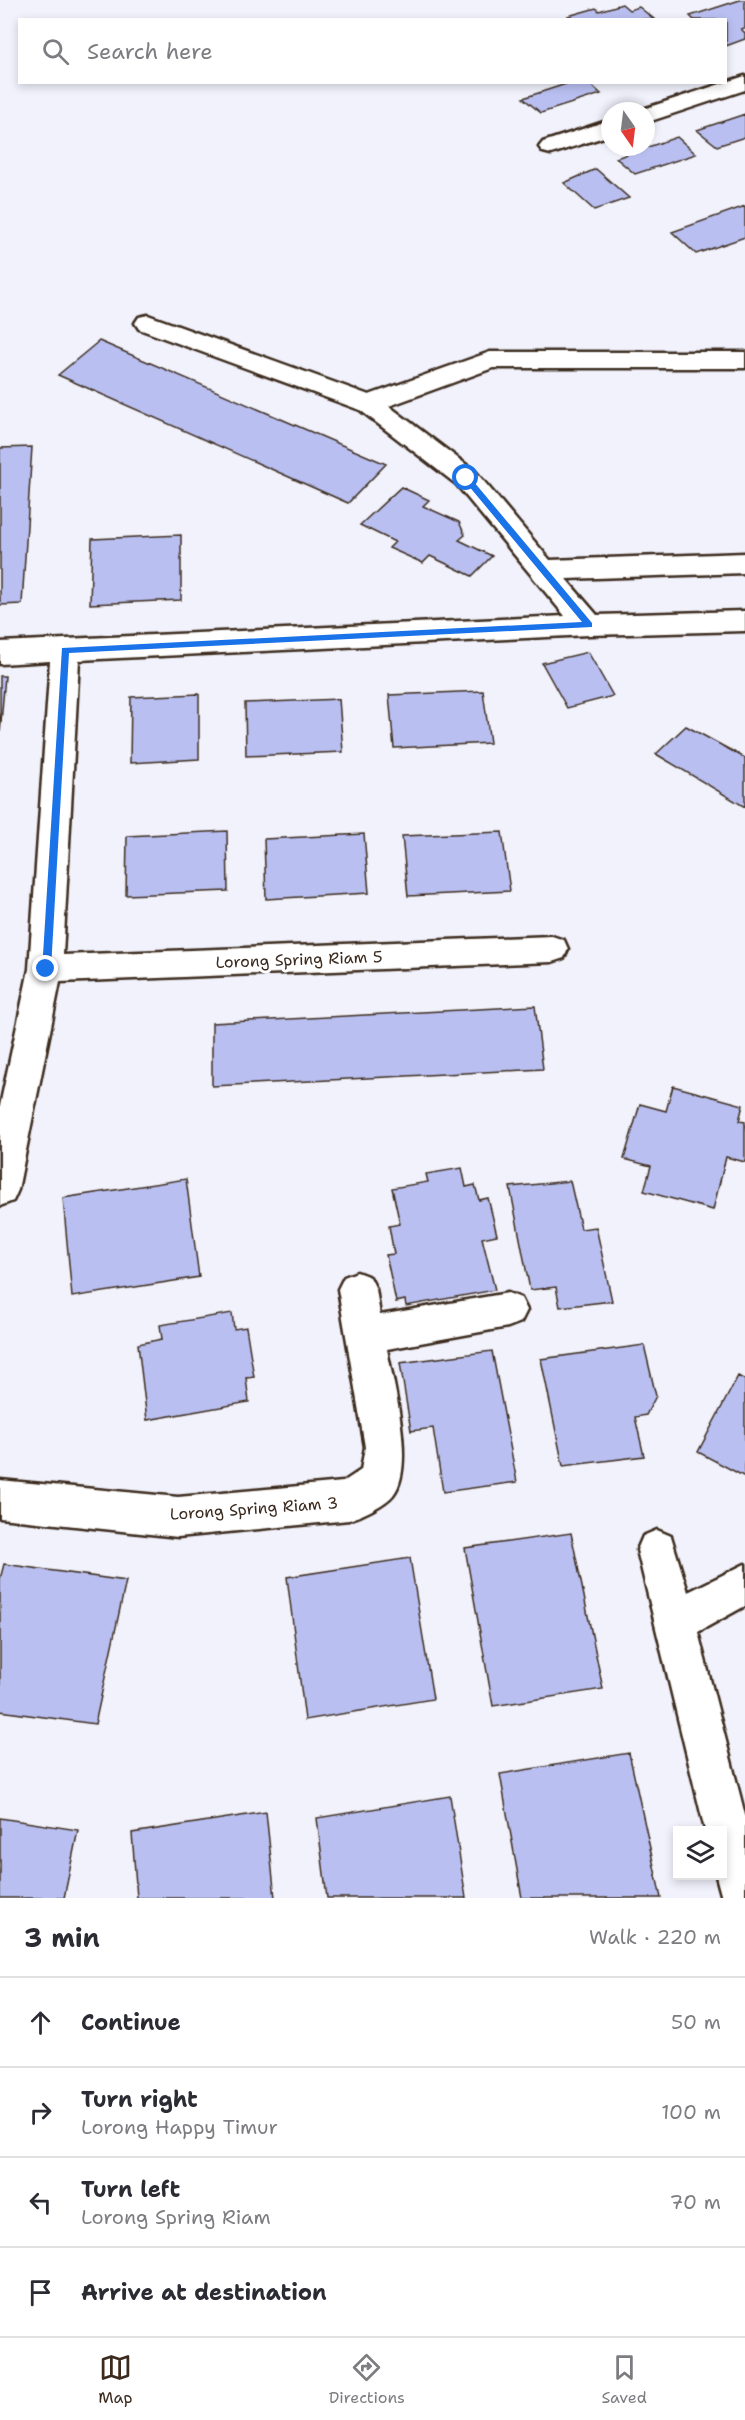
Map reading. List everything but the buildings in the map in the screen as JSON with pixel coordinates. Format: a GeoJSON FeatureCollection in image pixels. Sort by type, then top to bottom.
{"type":"FeatureCollection","features":[{"type":"Feature","properties":{"kind":"street"},"geometry":{"type":"LineString","coordinates":[[655,112],[745,83]]}},
{"type":"Feature","properties":{"kind":"street"},"geometry":{"type":"LineString","coordinates":[[551,147],[601,131]]}},
{"type":"Feature","properties":{"kind":"street"},"geometry":{"type":"LineString","coordinates":[[148,323],[369,404],[466,478],[589,625]]}},
{"type":"Feature","properties":{"kind":"street"},"geometry":{"type":"LineString","coordinates":[[369,404],[490,360],[745,360]]}},
{"type":"Feature","properties":{"kind":"street"},"geometry":{"type":"LineString","coordinates":[[543,570],[745,563]]}},
{"type":"Feature","properties":{"kind":"street"},"geometry":{"type":"LineString","coordinates":[[0,653],[589,625],[745,621]]}},
{"type":"Feature","properties":{"kind":"street"},"geometry":{"type":"LineString","coordinates":[[0,1190],[46,969],[65,651]]}},
{"type":"Feature","properties":{"kind":"street","name":"Lorong Spring Riam 5"},"geometry":{"type":"LineString","coordinates":[[46,969],[552,949]]}},
{"type":"Feature","properties":{"kind":"street","name":"Lorong Spring Riam 3"},"geometry":{"type":"LineString","coordinates":[[0,1499],[178,1517],[349,1501],[380,1481],[385,1447],[357,1289]]}},
{"type":"Feature","properties":{"kind":"street"},"geometry":{"type":"LineString","coordinates":[[366,1335],[508,1310]]}},
{"type":"Feature","properties":{"kind":"street"},"geometry":{"type":"LineString","coordinates":[[657,1550],[744,1898]]}},
{"type":"Feature","properties":{"kind":"street"},"geometry":{"type":"LineString","coordinates":[[675,1622],[745,1584]]}},
{"type":"Feature","properties":{"kind":"route"},"geometry":{"type":"LineString","coordinates":[[46,969],[65,651],[589,625],[466,478]]}}]}
